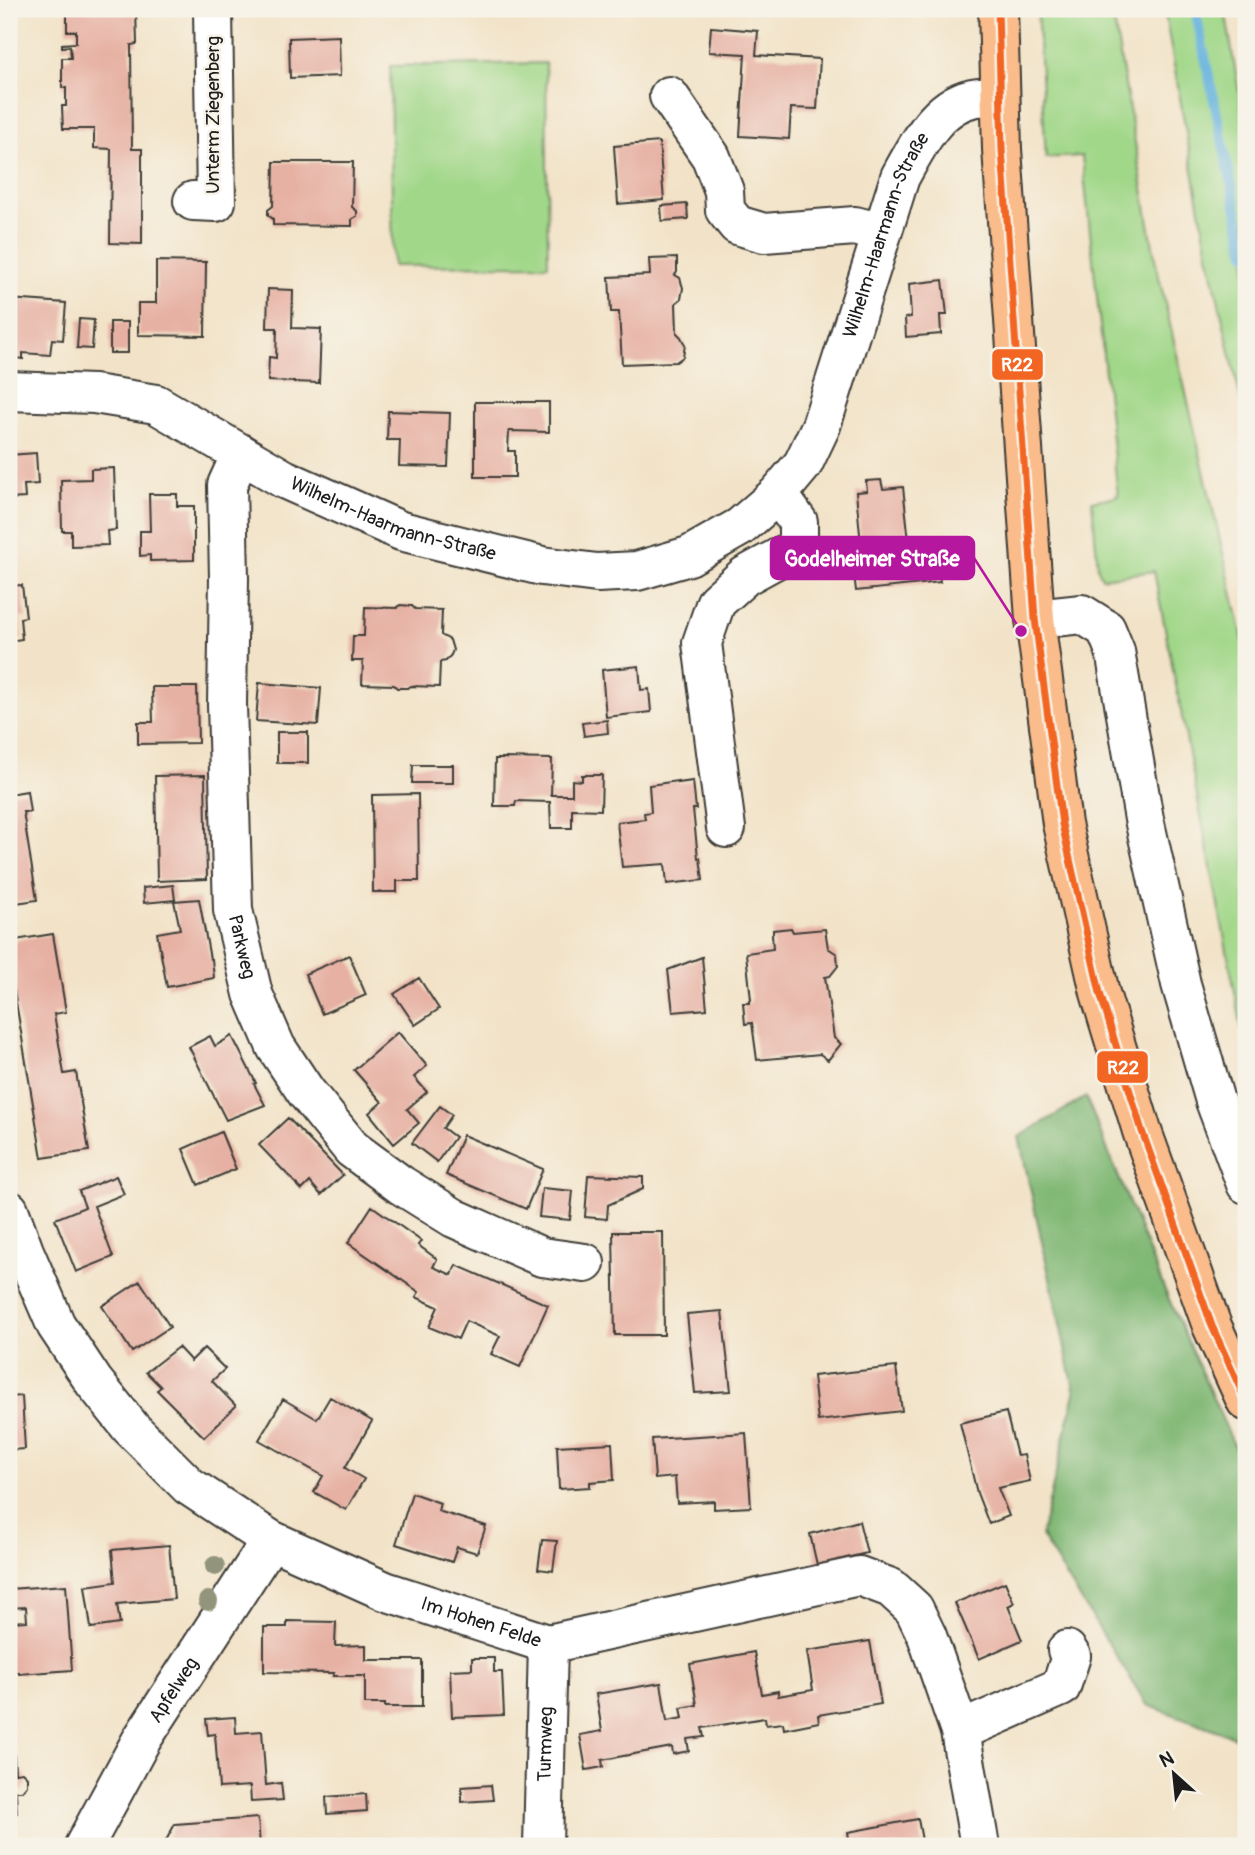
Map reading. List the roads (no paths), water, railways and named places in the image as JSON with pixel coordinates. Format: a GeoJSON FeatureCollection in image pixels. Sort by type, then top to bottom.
{"type":"FeatureCollection","features":[{"type":"Feature","properties":{"kind":"main road"},"geometry":{"type":"LineString","coordinates":[[998,9],[1000,98],[1035,619],[1062,824],[1100,993],[1142,1131],[1212,1326],[1246,1401]]}},
{"type":"Feature","properties":{"kind":"street","name":"Unterm Ziegenberg"},"geometry":{"type":"LineString","coordinates":[[193,201],[216,202],[213,9]]}},
{"type":"Feature","properties":{"kind":"street"},"geometry":{"type":"LineString","coordinates":[[669,96],[711,157],[724,191],[725,210],[737,225],[764,233],[855,226],[882,233]]}},
{"type":"Feature","properties":{"kind":"street","name":"Wilhelm-Haarmann-Straße"},"geometry":{"type":"LineString","coordinates":[[9,391],[94,394],[156,404],[284,479],[401,531],[542,566],[597,573],[637,571],[688,556],[740,527],[778,494],[803,464],[821,426],[901,177],[918,145],[937,118],[954,104],[977,97],[1000,98]]}},
{"type":"Feature","properties":{"kind":"street","name":"Parkweg"},"geometry":{"type":"LineString","coordinates":[[241,454],[227,485],[227,704],[233,910],[253,994],[276,1047],[306,1092],[352,1149],[401,1185],[454,1218],[542,1257],[585,1263]]}},
{"type":"Feature","properties":{"kind":"street"},"geometry":{"type":"LineString","coordinates":[[726,828],[702,643],[716,602],[745,576],[798,547],[798,522],[778,494]]}},
{"type":"Feature","properties":{"kind":"street"},"geometry":{"type":"LineString","coordinates":[[1035,619],[1082,614],[1106,629],[1115,650],[1144,819],[1181,984],[1214,1101],[1246,1184]]}},
{"type":"Feature","properties":{"kind":"street","name":"Im Hohen Felde"},"geometry":{"type":"LineString","coordinates":[[9,1210],[56,1325],[94,1382],[131,1427],[189,1486],[271,1540],[385,1591],[548,1644],[859,1576],[891,1588],[914,1609],[927,1636],[960,1731],[979,1846]]}},
{"type":"Feature","properties":{"kind":"street","name":"Apfelweg"},"geometry":{"type":"LineString","coordinates":[[84,1846],[142,1739],[271,1540]]}},
{"type":"Feature","properties":{"kind":"street","name":"Turmweg"},"geometry":{"type":"LineString","coordinates":[[543,1846],[548,1644]]}},
{"type":"Feature","properties":{"kind":"street"},"geometry":{"type":"LineString","coordinates":[[960,1731],[1061,1687],[1071,1656],[1067,1650]]}},
{"type":"Feature","properties":{"kind":"waterway"},"geometry":{"type":"LineString","coordinates":[[1195,9],[1246,254]]}},
{"type":"Feature","properties":{"kind":"place","name":"Godelheimer Straße"},"geometry":{"type":"Point","coordinates":[1021,631]}}]}
